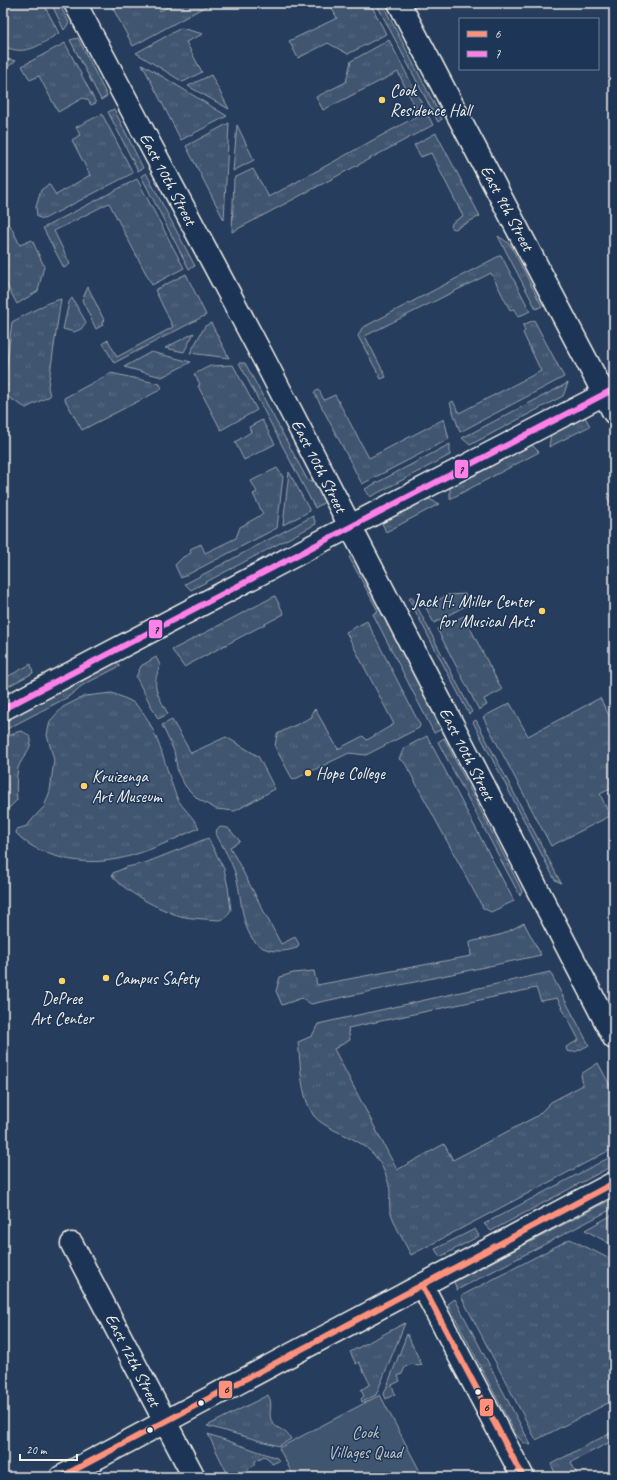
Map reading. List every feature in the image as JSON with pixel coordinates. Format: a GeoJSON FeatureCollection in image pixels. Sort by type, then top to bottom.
{"type":"FeatureCollection","features":[{"type":"Feature","properties":{"kind":"street","name":"East 10th Street"},"geometry":{"type":"LineString","coordinates":[[75,3],[258,348],[614,1038]]}},
{"type":"Feature","properties":{"kind":"street","name":"East 9th Street"},"geometry":{"type":"LineString","coordinates":[[399,3],[611,399]]}},
{"type":"Feature","properties":{"kind":"street"},"geometry":{"type":"LineString","coordinates":[[3,709],[349,526],[611,399]]}},
{"type":"Feature","properties":{"kind":"street"},"geometry":{"type":"LineString","coordinates":[[61,1477],[614,1183]]}},
{"type":"Feature","properties":{"kind":"street","name":"East 12th Street"},"geometry":{"type":"LineString","coordinates":[[72,1244],[194,1477]]}},
{"type":"Feature","properties":{"kind":"street"},"geometry":{"type":"LineString","coordinates":[[422,1284],[522,1477]]}},
{"type":"Feature","properties":{"kind":"green space"},"geometry":{"type":"Polygon","coordinates":[[[3,3],[43,3],[59,33],[39,45],[26,50],[11,49],[3,46],[3,3]]]}},
{"type":"Feature","properties":{"kind":"green space"},"geometry":{"type":"Polygon","coordinates":[[[51,3],[59,3],[69,23],[64,30],[51,3]]]}},
{"type":"Feature","properties":{"kind":"green space"},"geometry":{"type":"Polygon","coordinates":[[[110,3],[151,3],[153,6],[157,4],[160,11],[175,3],[210,4],[133,46],[110,3]]]}},
{"type":"Feature","properties":{"kind":"green space"},"geometry":{"type":"Polygon","coordinates":[[[329,3],[335,3],[337,6],[343,3],[370,3],[386,34],[348,54],[328,43],[298,58],[289,41],[337,18],[329,3]]]}},
{"type":"Feature","properties":{"kind":"green space"},"geometry":{"type":"Polygon","coordinates":[[[376,3],[382,3],[442,119],[438,122],[376,3]]]}},
{"type":"Feature","properties":{"kind":"green space"},"geometry":{"type":"Polygon","coordinates":[[[181,28],[203,34],[186,42],[202,72],[183,82],[136,53],[181,28]]]}},
{"type":"Feature","properties":{"kind":"green space"},"geometry":{"type":"Polygon","coordinates":[[[78,38],[107,96],[101,100],[70,40],[78,38]]]}},
{"type":"Feature","properties":{"kind":"green space"},"geometry":{"type":"Polygon","coordinates":[[[389,40],[433,125],[232,232],[234,178],[253,169],[269,197],[419,115],[398,72],[323,110],[316,97],[346,82],[351,61],[389,40]]]}},
{"type":"Feature","properties":{"kind":"green space"},"geometry":{"type":"Polygon","coordinates":[[[65,43],[96,103],[91,105],[88,100],[83,98],[58,112],[39,76],[30,80],[22,66],[65,43]]]}},
{"type":"Feature","properties":{"kind":"green space"},"geometry":{"type":"Polygon","coordinates":[[[3,58],[16,61],[3,70],[3,58]]]}},
{"type":"Feature","properties":{"kind":"green space"},"geometry":{"type":"Polygon","coordinates":[[[142,64],[227,116],[181,140],[142,64]]]}},
{"type":"Feature","properties":{"kind":"green space"},"geometry":{"type":"Polygon","coordinates":[[[211,75],[229,109],[188,86],[211,75]]]}},
{"type":"Feature","properties":{"kind":"green space"},"geometry":{"type":"Polygon","coordinates":[[[114,109],[143,168],[138,171],[108,112],[114,109]]]}},
{"type":"Feature","properties":{"kind":"green space"},"geometry":{"type":"Polygon","coordinates":[[[102,114],[133,173],[44,219],[37,217],[36,207],[41,190],[49,184],[56,195],[90,175],[72,140],[80,135],[76,127],[102,114]]]}},
{"type":"Feature","properties":{"kind":"green space"},"geometry":{"type":"Polygon","coordinates":[[[229,123],[224,220],[186,146],[229,123]]]}},
{"type":"Feature","properties":{"kind":"green space"},"geometry":{"type":"Polygon","coordinates":[[[237,125],[254,160],[233,171],[237,125]]]}},
{"type":"Feature","properties":{"kind":"green space"},"geometry":{"type":"Polygon","coordinates":[[[436,133],[480,216],[455,229],[451,228],[452,223],[463,216],[431,153],[421,157],[414,145],[436,133]]]}},
{"type":"Feature","properties":{"kind":"green space"},"geometry":{"type":"Polygon","coordinates":[[[146,173],[195,266],[189,269],[141,176],[146,173]]]}},
{"type":"Feature","properties":{"kind":"green space"},"geometry":{"type":"Polygon","coordinates":[[[137,179],[184,268],[152,285],[109,203],[54,231],[70,264],[64,268],[43,228],[137,179]]]}},
{"type":"Feature","properties":{"kind":"green space"},"geometry":{"type":"Polygon","coordinates":[[[3,223],[10,225],[20,245],[32,240],[44,266],[38,291],[17,304],[3,278],[3,223]]]}},
{"type":"Feature","properties":{"kind":"green space"},"geometry":{"type":"Polygon","coordinates":[[[498,236],[510,244],[542,306],[536,309],[498,236]]]}},
{"type":"Feature","properties":{"kind":"green space"},"geometry":{"type":"Polygon","coordinates":[[[501,255],[530,311],[518,317],[514,309],[510,310],[491,273],[365,336],[386,377],[381,379],[358,336],[362,328],[501,255]]]}},
{"type":"Feature","properties":{"kind":"green space"},"geometry":{"type":"Polygon","coordinates":[[[186,274],[206,315],[114,363],[103,343],[108,340],[117,357],[173,327],[155,290],[186,274]]]}},
{"type":"Feature","properties":{"kind":"green space"},"geometry":{"type":"Polygon","coordinates":[[[88,287],[104,320],[102,322],[103,325],[96,329],[82,300],[88,287]]]}},
{"type":"Feature","properties":{"kind":"green space"},"geometry":{"type":"Polygon","coordinates":[[[72,298],[86,322],[81,329],[74,332],[63,329],[69,302],[72,298]]]}},
{"type":"Feature","properties":{"kind":"green space"},"geometry":{"type":"Polygon","coordinates":[[[61,299],[48,387],[50,396],[26,408],[3,394],[12,322],[48,303],[61,299]]]}},
{"type":"Feature","properties":{"kind":"green space"},"geometry":{"type":"Polygon","coordinates":[[[534,320],[564,377],[460,432],[450,403],[453,401],[459,413],[541,371],[523,333],[525,331],[523,325],[534,320]]]}},
{"type":"Feature","properties":{"kind":"green space"},"geometry":{"type":"Polygon","coordinates":[[[211,323],[229,358],[190,353],[205,326],[211,323]]]}},
{"type":"Feature","properties":{"kind":"green space"},"geometry":{"type":"Polygon","coordinates":[[[194,333],[184,352],[165,348],[194,333]]]}},
{"type":"Feature","properties":{"kind":"green space"},"geometry":{"type":"Polygon","coordinates":[[[151,352],[191,362],[162,377],[124,367],[151,352]]]}},
{"type":"Feature","properties":{"kind":"green space"},"geometry":{"type":"Polygon","coordinates":[[[239,363],[245,363],[308,481],[315,482],[325,502],[315,508],[239,363]]]}},
{"type":"Feature","properties":{"kind":"green space"},"geometry":{"type":"Polygon","coordinates":[[[233,365],[257,410],[221,430],[198,386],[200,384],[194,374],[210,366],[233,365]]]}},
{"type":"Feature","properties":{"kind":"green space"},"geometry":{"type":"Polygon","coordinates":[[[111,373],[160,384],[162,389],[82,430],[64,398],[111,373]]]}},
{"type":"Feature","properties":{"kind":"green space"},"geometry":{"type":"Polygon","coordinates":[[[568,383],[563,396],[470,445],[462,438],[568,383]]]}},
{"type":"Feature","properties":{"kind":"green space"},"geometry":{"type":"Polygon","coordinates":[[[319,390],[324,400],[335,395],[369,458],[444,419],[449,439],[362,484],[314,392],[319,390]]]}},
{"type":"Feature","properties":{"kind":"green space"},"geometry":{"type":"Polygon","coordinates":[[[585,417],[590,426],[549,447],[551,434],[585,417]]]}},
{"type":"Feature","properties":{"kind":"green space"},"geometry":{"type":"Polygon","coordinates":[[[262,420],[275,444],[244,460],[235,442],[251,432],[249,427],[262,420]]]}},
{"type":"Feature","properties":{"kind":"green space"},"geometry":{"type":"Polygon","coordinates":[[[450,444],[450,455],[370,497],[365,489],[450,444]]]}},
{"type":"Feature","properties":{"kind":"green space"},"geometry":{"type":"Polygon","coordinates":[[[532,445],[539,452],[450,499],[450,488],[532,445]]]}},
{"type":"Feature","properties":{"kind":"green space"},"geometry":{"type":"Polygon","coordinates":[[[277,468],[283,477],[277,528],[181,578],[175,565],[183,557],[191,553],[190,549],[201,544],[205,553],[236,538],[240,527],[263,514],[253,494],[257,492],[251,481],[277,468]]]}},
{"type":"Feature","properties":{"kind":"green space"},"geometry":{"type":"Polygon","coordinates":[[[289,472],[310,511],[283,525],[289,472]]]}},
{"type":"Feature","properties":{"kind":"green space"},"geometry":{"type":"Polygon","coordinates":[[[614,492],[614,510],[607,497],[614,492]]]}},
{"type":"Feature","properties":{"kind":"green space"},"geometry":{"type":"Polygon","coordinates":[[[427,498],[439,504],[386,532],[382,523],[427,498]]]}},
{"type":"Feature","properties":{"kind":"green space"},"geometry":{"type":"Polygon","coordinates":[[[313,516],[316,524],[191,590],[185,584],[313,516]]]}},
{"type":"Feature","properties":{"kind":"green space"},"geometry":{"type":"Polygon","coordinates":[[[354,555],[444,728],[434,733],[373,614],[378,611],[349,557],[354,555]]]}},
{"type":"Feature","properties":{"kind":"green space"},"geometry":{"type":"Polygon","coordinates":[[[465,594],[469,604],[434,623],[426,608],[447,595],[465,594]]]}},
{"type":"Feature","properties":{"kind":"green space"},"geometry":{"type":"Polygon","coordinates":[[[275,596],[284,614],[184,667],[172,650],[275,596]]]}},
{"type":"Feature","properties":{"kind":"green space"},"geometry":{"type":"Polygon","coordinates":[[[412,597],[472,712],[469,714],[409,599],[412,597]]]}},
{"type":"Feature","properties":{"kind":"green space"},"geometry":{"type":"Polygon","coordinates":[[[464,616],[502,690],[484,699],[487,705],[479,710],[437,629],[464,616]]]}},
{"type":"Feature","properties":{"kind":"green space"},"geometry":{"type":"Polygon","coordinates":[[[367,621],[420,725],[419,728],[366,755],[349,753],[293,780],[275,747],[277,734],[312,717],[312,712],[315,709],[338,749],[363,736],[367,740],[394,724],[346,632],[367,621]]]}},
{"type":"Feature","properties":{"kind":"green space"},"geometry":{"type":"Polygon","coordinates":[[[156,657],[160,665],[157,673],[156,690],[168,714],[158,719],[136,677],[141,666],[156,657]]]}},
{"type":"Feature","properties":{"kind":"green space"},"geometry":{"type":"Polygon","coordinates":[[[116,661],[120,666],[83,685],[68,697],[3,731],[3,721],[116,661]]]}},
{"type":"Feature","properties":{"kind":"green space"},"geometry":{"type":"Polygon","coordinates":[[[31,664],[33,673],[3,689],[3,679],[31,664]]]}},
{"type":"Feature","properties":{"kind":"green space"},"geometry":{"type":"Polygon","coordinates":[[[112,693],[134,703],[142,711],[155,734],[177,798],[199,828],[144,852],[108,861],[89,862],[69,860],[35,848],[19,837],[16,833],[17,829],[27,826],[44,807],[50,791],[54,760],[47,735],[50,721],[63,707],[85,696],[112,693]]]}},
{"type":"Feature","properties":{"kind":"green space"},"geometry":{"type":"Polygon","coordinates":[[[600,698],[614,725],[614,787],[600,794],[610,816],[551,846],[483,717],[510,703],[528,736],[600,698]]]}},
{"type":"Feature","properties":{"kind":"green space"},"geometry":{"type":"Polygon","coordinates":[[[172,720],[191,753],[226,737],[258,756],[275,789],[235,811],[216,809],[198,799],[186,787],[178,773],[174,751],[162,725],[172,720]]]}},
{"type":"Feature","properties":{"kind":"green space"},"geometry":{"type":"Polygon","coordinates":[[[476,720],[561,883],[555,880],[473,722],[476,720]]]}},
{"type":"Feature","properties":{"kind":"green space"},"geometry":{"type":"Polygon","coordinates":[[[22,731],[30,736],[31,742],[29,749],[18,768],[16,784],[17,800],[9,808],[3,811],[3,739],[22,731]]]}},
{"type":"Feature","properties":{"kind":"green space"},"geometry":{"type":"Polygon","coordinates":[[[427,736],[514,901],[491,912],[483,908],[405,763],[399,759],[404,748],[427,736]]]}},
{"type":"Feature","properties":{"kind":"green space"},"geometry":{"type":"Polygon","coordinates":[[[444,738],[522,891],[520,896],[438,742],[444,738]]]}},
{"type":"Feature","properties":{"kind":"green space"},"geometry":{"type":"Polygon","coordinates":[[[221,827],[228,828],[240,841],[230,847],[281,944],[295,937],[299,944],[297,948],[284,951],[268,950],[258,944],[251,936],[243,913],[236,876],[216,834],[217,829],[221,827]]]}},
{"type":"Feature","properties":{"kind":"green space"},"geometry":{"type":"Polygon","coordinates":[[[208,838],[224,869],[228,887],[231,910],[226,917],[220,920],[185,917],[163,909],[143,900],[125,888],[112,875],[113,873],[127,867],[145,863],[208,838]]]}},
{"type":"Feature","properties":{"kind":"green space"},"geometry":{"type":"Polygon","coordinates":[[[524,923],[541,955],[311,1004],[302,998],[282,1005],[276,991],[280,977],[293,973],[314,971],[317,985],[471,956],[470,942],[503,934],[524,923]]]}},
{"type":"Feature","properties":{"kind":"green space"},"geometry":{"type":"Polygon","coordinates":[[[550,972],[589,1045],[578,1051],[567,1051],[566,1047],[579,1040],[557,998],[541,1001],[536,988],[348,1028],[350,1040],[334,1049],[397,1170],[444,1144],[453,1160],[537,1116],[551,1102],[583,1085],[581,1074],[598,1063],[614,1093],[614,1148],[411,1255],[390,1210],[389,1185],[385,1173],[376,1157],[366,1147],[318,1120],[309,1108],[302,1080],[298,1042],[312,1036],[318,1024],[550,972]]]}},
{"type":"Feature","properties":{"kind":"green space"},"geometry":{"type":"Polygon","coordinates":[[[614,1155],[614,1165],[491,1231],[484,1224],[614,1155]]]}},
{"type":"Feature","properties":{"kind":"green space"},"geometry":{"type":"Polygon","coordinates":[[[614,1198],[614,1208],[457,1290],[454,1282],[614,1198]]]}},
{"type":"Feature","properties":{"kind":"green space"},"geometry":{"type":"Polygon","coordinates":[[[614,1214],[614,1246],[585,1230],[614,1214]]]}},
{"type":"Feature","properties":{"kind":"green space"},"geometry":{"type":"Polygon","coordinates":[[[475,1229],[479,1236],[440,1257],[435,1249],[475,1229]]]}},
{"type":"Feature","properties":{"kind":"green space"},"geometry":{"type":"Polygon","coordinates":[[[570,1239],[614,1261],[614,1400],[536,1440],[461,1296],[570,1239]]]}},
{"type":"Feature","properties":{"kind":"green space"},"geometry":{"type":"Polygon","coordinates":[[[455,1299],[531,1445],[524,1443],[516,1435],[448,1304],[455,1299]]]}},
{"type":"Feature","properties":{"kind":"green space"},"geometry":{"type":"Polygon","coordinates":[[[405,1323],[376,1395],[362,1402],[361,1399],[364,1396],[361,1390],[370,1384],[359,1362],[356,1364],[350,1352],[405,1323]]]}},
{"type":"Feature","properties":{"kind":"green space"},"geometry":{"type":"Polygon","coordinates":[[[407,1334],[422,1365],[418,1366],[412,1364],[405,1367],[402,1374],[398,1376],[400,1381],[392,1385],[395,1394],[386,1399],[384,1394],[407,1334]]]}},
{"type":"Feature","properties":{"kind":"green space"},"geometry":{"type":"Polygon","coordinates":[[[268,1395],[271,1402],[270,1417],[272,1423],[289,1435],[291,1439],[279,1446],[207,1426],[268,1395]]]}},
{"type":"Feature","properties":{"kind":"green space","name":"Cook Villages Quad"},"geometry":{"type":"Polygon","coordinates":[[[380,1395],[423,1477],[294,1477],[279,1448],[380,1395]]]}},
{"type":"Feature","properties":{"kind":"green space"},"geometry":{"type":"Polygon","coordinates":[[[614,1431],[614,1440],[571,1462],[578,1477],[557,1477],[551,1464],[614,1431]]]}},
{"type":"Feature","properties":{"kind":"green space"},"geometry":{"type":"Polygon","coordinates":[[[208,1434],[277,1458],[279,1461],[272,1464],[269,1459],[264,1456],[255,1461],[255,1465],[237,1475],[238,1477],[229,1477],[208,1434]]]}},
{"type":"Feature","properties":{"kind":"transit line","name":"7"},"geometry":{"type":"LineString","coordinates":[[3,709],[614,389]]}},
{"type":"Feature","properties":{"kind":"transit line","name":"6"},"geometry":{"type":"LineString","coordinates":[[61,1477],[614,1183]]}},
{"type":"Feature","properties":{"kind":"transit line","name":"6"},"geometry":{"type":"LineString","coordinates":[[422,1285],[523,1477]]}},
{"type":"Feature","properties":{"kind":"place","name":"Cook Residence Hall"},"geometry":{"type":"Point","coordinates":[382,100]}},
{"type":"Feature","properties":{"kind":"place","name":"Jack H. Miller Center for Musical Arts"},"geometry":{"type":"Point","coordinates":[542,611]}},
{"type":"Feature","properties":{"kind":"place","name":"Hope College"},"geometry":{"type":"Point","coordinates":[308,773]}},
{"type":"Feature","properties":{"kind":"place","name":"Kruizenga Art Museum"},"geometry":{"type":"Point","coordinates":[84,786]}},
{"type":"Feature","properties":{"kind":"place","name":"Campus Safety"},"geometry":{"type":"Point","coordinates":[106,978]}},
{"type":"Feature","properties":{"kind":"place","name":"DePree Art Center"},"geometry":{"type":"Point","coordinates":[62,981]}}]}
